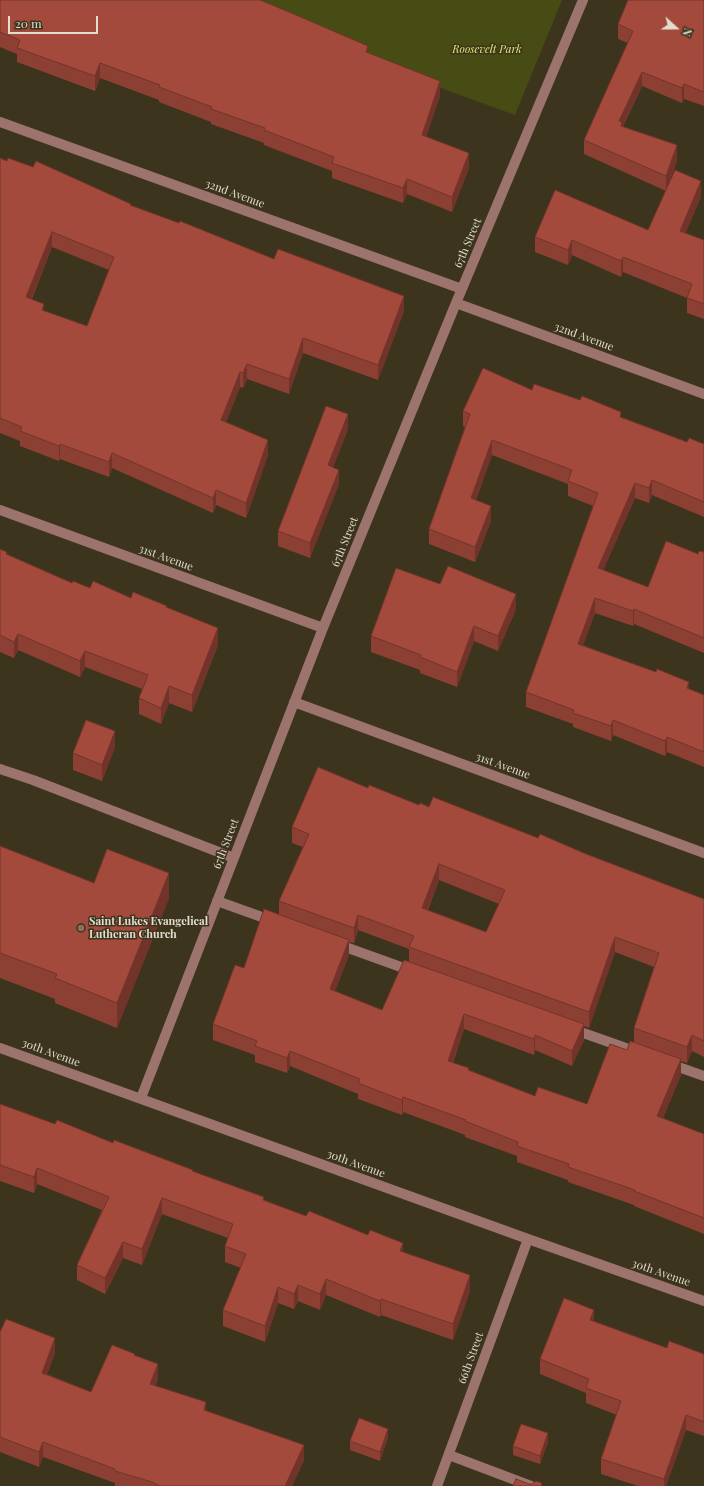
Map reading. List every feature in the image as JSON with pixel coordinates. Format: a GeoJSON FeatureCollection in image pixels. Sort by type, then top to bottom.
{"type":"FeatureCollection","features":[{"type":"Feature","properties":{"kind":"street","name":"67th Street"},"geometry":{"type":"LineString","coordinates":[[141,1098],[323,628],[456,303],[583,0]]}},
{"type":"Feature","properties":{"kind":"street","name":"32nd Avenue"},"geometry":{"type":"LineString","coordinates":[[0,122],[462,289]]}},
{"type":"Feature","properties":{"kind":"street","name":"32nd Avenue"},"geometry":{"type":"LineString","coordinates":[[456,303],[704,394]]}},
{"type":"Feature","properties":{"kind":"street","name":"31st Avenue"},"geometry":{"type":"LineString","coordinates":[[0,510],[323,628]]}},
{"type":"Feature","properties":{"kind":"street","name":"31st Avenue"},"geometry":{"type":"LineString","coordinates":[[294,702],[704,853]]}},
{"type":"Feature","properties":{"kind":"street"},"geometry":{"type":"LineString","coordinates":[[0,769],[33,780],[234,858]]}},
{"type":"Feature","properties":{"kind":"street"},"geometry":{"type":"LineString","coordinates":[[217,901],[284,925]]}},
{"type":"Feature","properties":{"kind":"street"},"geometry":{"type":"LineString","coordinates":[[329,941],[419,974]]}},
{"type":"Feature","properties":{"kind":"street"},"geometry":{"type":"LineString","coordinates":[[562,1025],[704,1076]]}},
{"type":"Feature","properties":{"kind":"street","name":"30th Avenue"},"geometry":{"type":"LineString","coordinates":[[0,1048],[704,1301]]}},
{"type":"Feature","properties":{"kind":"street","name":"66th Street"},"geometry":{"type":"LineString","coordinates":[[437,1486],[528,1238]]}},
{"type":"Feature","properties":{"kind":"street"},"geometry":{"type":"LineString","coordinates":[[449,1455],[531,1486]]}},
{"type":"Feature","properties":{"kind":"green space","name":"Roosevelt Park"},"geometry":{"type":"Polygon","coordinates":[[[198,0],[562,0],[515,115],[198,0]]]}},
{"type":"Feature","properties":{"kind":"building"},"geometry":{"type":"Polygon","coordinates":[[[0,0],[260,0],[368,46],[366,52],[440,81],[422,135],[469,153],[452,197],[407,179],[403,188],[332,163],[334,157],[264,130],[265,128],[211,109],[212,107],[159,87],[160,85],[100,63],[95,76],[17,48],[20,40],[0,32],[0,0]]]}},
{"type":"Feature","properties":{"kind":"building"},"geometry":{"type":"Polygon","coordinates":[[[628,0],[704,0],[704,92],[684,84],[682,88],[642,72],[619,121],[622,122],[621,126],[677,145],[666,176],[584,140],[633,31],[618,24],[628,0]]]}},
{"type":"Feature","properties":{"kind":"building"},"geometry":{"type":"Polygon","coordinates":[[[0,158],[7,161],[8,158],[33,167],[36,161],[131,204],[130,205],[179,223],[180,221],[274,259],[278,249],[404,296],[378,365],[303,338],[289,379],[247,364],[243,373],[240,372],[221,420],[268,440],[246,503],[216,490],[213,498],[112,453],[109,462],[60,444],[59,446],[20,431],[22,427],[0,418],[0,158]],[[52,232],[26,297],[44,304],[42,310],[87,326],[114,257],[52,232]]]}},
{"type":"Feature","properties":{"kind":"building"},"geometry":{"type":"Polygon","coordinates":[[[675,170],[701,181],[680,231],[704,240],[704,304],[687,298],[692,284],[623,257],[621,261],[572,240],[568,250],[535,237],[555,190],[648,230],[675,170]]]}},
{"type":"Feature","properties":{"kind":"building"},"geometry":{"type":"Polygon","coordinates":[[[483,368],[532,390],[534,384],[580,400],[582,396],[621,412],[620,417],[687,442],[689,438],[704,444],[704,502],[652,480],[649,488],[635,483],[598,568],[648,587],[666,541],[698,554],[699,551],[704,552],[704,638],[634,609],[633,611],[595,598],[578,644],[656,672],[657,669],[689,682],[687,688],[704,695],[704,752],[667,737],[665,741],[613,720],[611,726],[573,713],[574,710],[526,692],[598,493],[568,481],[572,470],[492,440],[471,498],[491,506],[475,547],[429,529],[470,414],[463,411],[483,368]]]}},
{"type":"Feature","properties":{"kind":"building"},"geometry":{"type":"Polygon","coordinates":[[[326,406],[348,414],[328,465],[339,470],[310,543],[278,531],[326,406]]]}},
{"type":"Feature","properties":{"kind":"building"},"geometry":{"type":"Polygon","coordinates":[[[0,549],[7,552],[6,554],[72,583],[73,581],[90,588],[93,581],[131,598],[133,592],[218,628],[192,695],[169,686],[161,708],[139,698],[148,675],[85,651],[80,661],[18,634],[14,642],[0,635],[0,549]]]}},
{"type":"Feature","properties":{"kind":"building"},"geometry":{"type":"Polygon","coordinates":[[[448,566],[516,594],[498,636],[474,626],[457,672],[420,657],[421,655],[371,636],[396,568],[440,584],[448,566]]]}},
{"type":"Feature","properties":{"kind":"building"},"geometry":{"type":"Polygon","coordinates":[[[86,720],[115,731],[102,765],[73,753],[86,720]]]}},
{"type":"Feature","properties":{"kind":"building"},"geometry":{"type":"Polygon","coordinates":[[[318,767],[368,788],[369,785],[419,805],[420,803],[429,807],[433,797],[538,838],[540,834],[586,854],[704,899],[704,1041],[692,1035],[687,1047],[634,1028],[659,953],[615,937],[589,1012],[409,947],[414,936],[358,915],[354,928],[279,901],[309,834],[292,827],[318,767]],[[439,864],[422,908],[486,932],[505,890],[439,864]]]}},
{"type":"Feature","properties":{"kind":"building"},"geometry":{"type":"Polygon","coordinates":[[[0,846],[94,883],[107,849],[169,873],[117,1003],[55,978],[57,974],[0,953],[0,846]]]}},
{"type":"Feature","properties":{"kind":"building"},"geometry":{"type":"Polygon","coordinates":[[[264,909],[349,940],[330,989],[382,1010],[404,960],[584,1024],[572,1051],[535,1035],[534,1039],[464,1014],[448,1061],[469,1068],[468,1070],[535,1096],[538,1087],[587,1104],[610,1044],[627,1050],[630,1041],[681,1059],[657,1116],[704,1134],[704,1218],[634,1191],[635,1190],[568,1167],[569,1164],[517,1146],[518,1142],[465,1121],[466,1120],[403,1097],[402,1100],[358,1083],[360,1079],[290,1051],[287,1058],[255,1046],[257,1041],[213,1024],[235,965],[244,968],[264,909]]]}},
{"type":"Feature","properties":{"kind":"building"},"geometry":{"type":"Polygon","coordinates":[[[0,1104],[55,1124],[57,1120],[113,1143],[114,1140],[193,1170],[192,1171],[264,1197],[263,1200],[306,1216],[309,1211],[368,1235],[370,1230],[403,1243],[400,1251],[470,1275],[453,1324],[381,1299],[380,1301],[326,1279],[320,1294],[298,1285],[294,1294],[278,1287],[265,1326],[223,1310],[246,1254],[225,1246],[233,1224],[162,1198],[142,1249],[123,1242],[105,1278],[77,1265],[109,1197],[37,1168],[34,1177],[0,1165],[0,1104]]]}},
{"type":"Feature","properties":{"kind":"building"},"geometry":{"type":"Polygon","coordinates":[[[564,1298],[594,1310],[590,1320],[667,1348],[669,1341],[704,1354],[704,1422],[686,1415],[664,1479],[601,1459],[621,1401],[586,1388],[589,1379],[540,1359],[564,1298]]]}},
{"type":"Feature","properties":{"kind":"building"},"geometry":{"type":"Polygon","coordinates":[[[6,1319],[55,1338],[42,1373],[91,1392],[112,1345],[158,1364],[150,1384],[206,1402],[204,1410],[304,1445],[285,1486],[160,1486],[152,1482],[115,1471],[115,1469],[43,1442],[39,1452],[0,1437],[0,1332],[6,1319]]]}},
{"type":"Feature","properties":{"kind":"building"},"geometry":{"type":"Polygon","coordinates":[[[359,1418],[388,1429],[380,1452],[350,1441],[359,1418]]]}},
{"type":"Feature","properties":{"kind":"building"},"geometry":{"type":"Polygon","coordinates":[[[521,1424],[548,1433],[540,1456],[513,1446],[521,1424]]]}},
{"type":"Feature","properties":{"kind":"building"},"geometry":{"type":"Polygon","coordinates":[[[516,1479],[529,1484],[536,1481],[542,1483],[541,1486],[513,1486],[516,1479]]]}},
{"type":"Feature","properties":{"kind":"place","name":"Saint Lukes Evangelical Lutheran Church"},"geometry":{"type":"Point","coordinates":[81,928]}}]}
